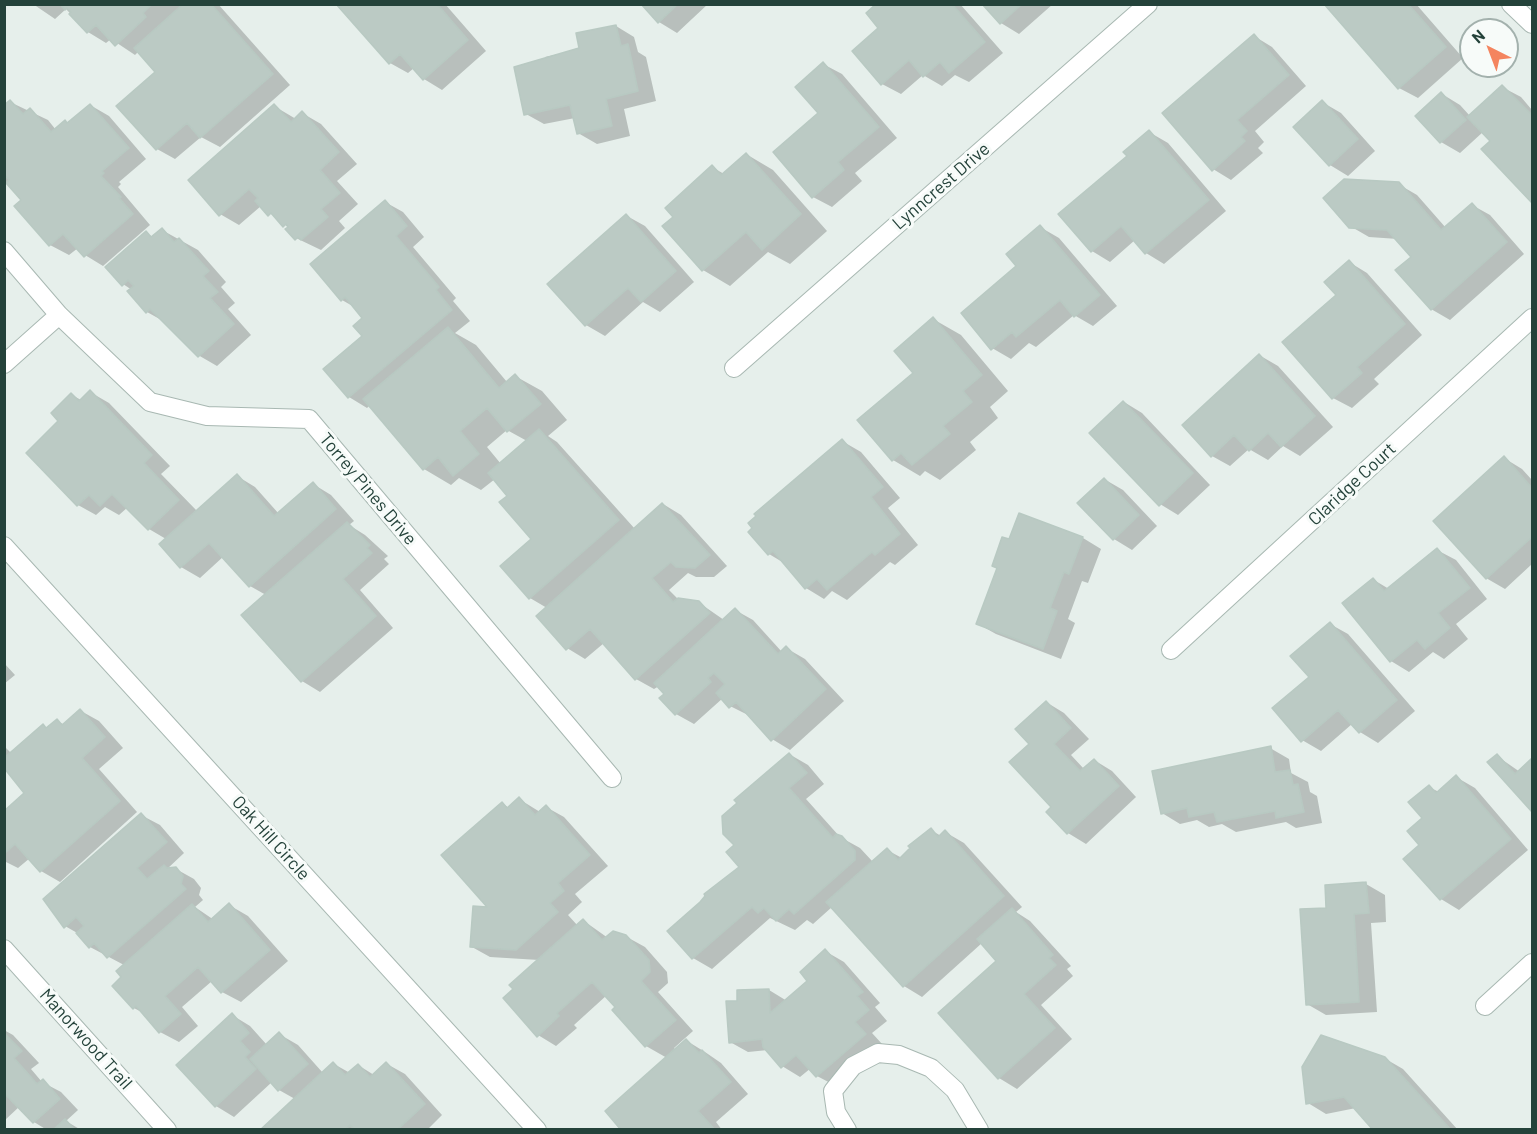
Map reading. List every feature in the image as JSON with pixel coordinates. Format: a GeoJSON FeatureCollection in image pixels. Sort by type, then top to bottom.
{"type":"FeatureCollection","features":[{"type":"Feature","properties":{"kind":"street","name":"Lynncrest Drive"},"geometry":{"type":"LineString","coordinates":[[734,368],[1148,4]]}},
{"type":"Feature","properties":{"kind":"street"},"geometry":{"type":"LineString","coordinates":[[1512,4],[1533,24]]}},
{"type":"Feature","properties":{"kind":"street","name":"Torrey Pines Drive"},"geometry":{"type":"LineString","coordinates":[[4,251],[59,315],[150,402],[207,416],[309,419],[612,778]]}},
{"type":"Feature","properties":{"kind":"street"},"geometry":{"type":"LineString","coordinates":[[4,364],[59,315]]}},
{"type":"Feature","properties":{"kind":"street","name":"Claridge Court"},"geometry":{"type":"LineString","coordinates":[[1171,650],[1533,318]]}},
{"type":"Feature","properties":{"kind":"street","name":"Oak Hill Circle"},"geometry":{"type":"LineString","coordinates":[[4,546],[537,1130]]}},
{"type":"Feature","properties":{"kind":"street","name":"Manorwood Trail"},"geometry":{"type":"LineString","coordinates":[[4,949],[167,1130]]}},
{"type":"Feature","properties":{"kind":"street"},"geometry":{"type":"LineString","coordinates":[[1485,1005],[1533,963]]}},
{"type":"Feature","properties":{"kind":"street"},"geometry":{"type":"LineString","coordinates":[[847,1130],[836,1112],[833,1092],[853,1066],[878,1053],[899,1055],[931,1068],[956,1090],[979,1130]]}},
{"type":"Feature","properties":{"kind":"building"},"geometry":{"type":"Polygon","coordinates":[[[60,4],[152,4],[143,13],[146,17],[115,46],[96,25],[87,33],[69,14],[71,12],[67,8],[65,10],[60,4]]]}},
{"type":"Feature","properties":{"kind":"building"},"geometry":{"type":"Polygon","coordinates":[[[183,4],[211,4],[273,74],[200,138],[187,123],[156,150],[116,106],[155,72],[134,48],[183,4]]]}},
{"type":"Feature","properties":{"kind":"building"},"geometry":{"type":"Polygon","coordinates":[[[336,4],[437,4],[468,40],[423,80],[400,54],[389,64],[336,4]]]}},
{"type":"Feature","properties":{"kind":"building"},"geometry":{"type":"Polygon","coordinates":[[[641,4],[678,4],[658,23],[641,4]]]}},
{"type":"Feature","properties":{"kind":"building"},"geometry":{"type":"Polygon","coordinates":[[[876,4],[952,4],[985,42],[949,73],[940,62],[923,77],[909,60],[881,85],[852,51],[878,28],[866,13],[876,4]]]}},
{"type":"Feature","properties":{"kind":"building"},"geometry":{"type":"Polygon","coordinates":[[[982,4],[1022,4],[1000,24],[982,4]]]}},
{"type":"Feature","properties":{"kind":"building"},"geometry":{"type":"Polygon","coordinates":[[[1324,4],[1408,4],[1446,47],[1398,89],[1324,4]]]}},
{"type":"Feature","properties":{"kind":"building"},"geometry":{"type":"Polygon","coordinates":[[[616,25],[621,46],[628,44],[638,91],[606,99],[612,126],[577,134],[570,105],[524,115],[514,67],[579,48],[576,33],[616,25]]]}},
{"type":"Feature","properties":{"kind":"building"},"geometry":{"type":"Polygon","coordinates":[[[1254,34],[1289,75],[1237,120],[1247,131],[1241,137],[1245,141],[1212,171],[1162,113],[1254,34]]]}},
{"type":"Feature","properties":{"kind":"building"},"geometry":{"type":"Polygon","coordinates":[[[823,62],[879,127],[838,162],[844,170],[812,198],[773,152],[818,113],[795,87],[823,62]]]}},
{"type":"Feature","properties":{"kind":"building"},"geometry":{"type":"Polygon","coordinates":[[[1502,85],[1532,115],[1532,203],[1481,149],[1490,141],[1467,117],[1502,85]]]}},
{"type":"Feature","properties":{"kind":"building"},"geometry":{"type":"Polygon","coordinates":[[[1441,92],[1466,120],[1440,143],[1415,116],[1441,92]]]}},
{"type":"Feature","properties":{"kind":"building"},"geometry":{"type":"Polygon","coordinates":[[[10,100],[23,114],[30,108],[51,132],[65,120],[67,123],[90,104],[129,148],[102,171],[104,173],[101,176],[133,214],[84,257],[63,234],[49,246],[14,206],[21,200],[6,183],[9,180],[4,174],[4,105],[10,100]]]}},
{"type":"Feature","properties":{"kind":"building"},"geometry":{"type":"Polygon","coordinates":[[[1322,100],[1358,139],[1329,166],[1293,127],[1322,100]]]}},
{"type":"Feature","properties":{"kind":"building"},"geometry":{"type":"Polygon","coordinates":[[[274,104],[291,122],[302,111],[339,152],[320,170],[340,193],[321,209],[328,217],[301,240],[298,237],[295,240],[285,229],[288,227],[286,224],[283,227],[271,213],[268,216],[255,201],[258,198],[249,189],[219,216],[188,180],[274,104]]]}},
{"type":"Feature","properties":{"kind":"building"},"geometry":{"type":"Polygon","coordinates":[[[1149,130],[1209,200],[1145,254],[1121,226],[1091,252],[1058,214],[1127,156],[1123,152],[1149,130]]]}},
{"type":"Feature","properties":{"kind":"building"},"geometry":{"type":"Polygon","coordinates":[[[746,153],[801,214],[762,250],[746,232],[702,271],[662,226],[673,217],[665,208],[712,165],[721,175],[746,153]]]}},
{"type":"Feature","properties":{"kind":"building"},"geometry":{"type":"Polygon","coordinates":[[[1344,179],[1399,182],[1441,230],[1472,203],[1507,242],[1431,310],[1395,270],[1411,257],[1387,230],[1349,228],[1323,198],[1344,179]]]}},
{"type":"Feature","properties":{"kind":"building"},"geometry":{"type":"Polygon","coordinates":[[[385,200],[407,226],[396,236],[439,287],[436,290],[452,310],[348,398],[323,369],[362,336],[353,326],[362,318],[345,297],[341,301],[310,264],[385,200]]]}},
{"type":"Feature","properties":{"kind":"building"},"geometry":{"type":"Polygon","coordinates":[[[626,214],[676,271],[641,302],[628,288],[585,326],[547,284],[626,214]]]}},
{"type":"Feature","properties":{"kind":"building"},"geometry":{"type":"Polygon","coordinates":[[[1040,225],[1100,295],[1074,317],[1060,300],[1016,337],[1012,332],[991,350],[961,313],[1016,266],[1006,254],[1040,225]]]}},
{"type":"Feature","properties":{"kind":"building"},"geometry":{"type":"Polygon","coordinates":[[[162,228],[174,242],[179,238],[209,271],[203,276],[218,292],[210,298],[234,324],[198,357],[150,309],[146,313],[127,291],[134,286],[128,280],[122,286],[105,267],[146,231],[151,237],[162,228]]]}},
{"type":"Feature","properties":{"kind":"building"},"geometry":{"type":"Polygon","coordinates":[[[1349,260],[1405,324],[1357,367],[1362,373],[1332,399],[1282,342],[1336,295],[1324,282],[1349,260]]]}},
{"type":"Feature","properties":{"kind":"building"},"geometry":{"type":"Polygon","coordinates":[[[933,317],[982,375],[963,391],[972,402],[943,426],[950,434],[912,465],[901,453],[892,461],[857,420],[913,373],[894,351],[933,317]]]}},
{"type":"Feature","properties":{"kind":"building"},"geometry":{"type":"Polygon","coordinates":[[[448,327],[499,388],[515,374],[541,404],[507,432],[487,408],[460,431],[479,454],[453,476],[438,457],[423,470],[363,399],[448,327]]]}},
{"type":"Feature","properties":{"kind":"building"},"geometry":{"type":"Polygon","coordinates":[[[1259,354],[1315,416],[1281,447],[1268,433],[1249,451],[1234,435],[1211,457],[1182,425],[1259,354]]]}},
{"type":"Feature","properties":{"kind":"building"},"geometry":{"type":"Polygon","coordinates":[[[90,390],[152,455],[144,463],[179,500],[148,530],[112,494],[100,506],[89,495],[77,506],[26,453],[58,421],[51,413],[71,393],[79,401],[90,390]]]}},
{"type":"Feature","properties":{"kind":"building"},"geometry":{"type":"Polygon","coordinates":[[[1123,401],[1193,473],[1159,506],[1089,433],[1123,401]]]}},
{"type":"Feature","properties":{"kind":"building"},"geometry":{"type":"Polygon","coordinates":[[[539,429],[619,520],[529,599],[500,566],[531,539],[499,502],[507,496],[488,473],[539,429]]]}},
{"type":"Feature","properties":{"kind":"building"},"geometry":{"type":"Polygon","coordinates":[[[842,439],[883,487],[871,497],[900,534],[875,555],[872,552],[827,590],[817,579],[805,589],[773,551],[768,555],[748,532],[752,528],[748,523],[756,516],[754,514],[842,439]]]}},
{"type":"Feature","properties":{"kind":"building"},"geometry":{"type":"Polygon","coordinates":[[[1504,456],[1532,488],[1532,537],[1486,579],[1433,521],[1504,456]]]}},
{"type":"Feature","properties":{"kind":"building"},"geometry":{"type":"Polygon","coordinates":[[[237,474],[274,516],[313,482],[336,509],[249,587],[209,543],[180,568],[159,544],[237,474]]]}},
{"type":"Feature","properties":{"kind":"building"},"geometry":{"type":"Polygon","coordinates":[[[1104,478],[1139,515],[1113,540],[1077,503],[1104,478]]]}},
{"type":"Feature","properties":{"kind":"building"},"geometry":{"type":"Polygon","coordinates":[[[662,503],[710,555],[695,568],[676,567],[671,562],[652,578],[673,602],[678,598],[699,601],[710,613],[635,680],[590,629],[566,650],[536,616],[662,503]]]}},
{"type":"Feature","properties":{"kind":"building"},"geometry":{"type":"Polygon","coordinates":[[[1019,513],[1083,537],[1069,574],[1064,572],[1050,608],[1057,611],[1043,649],[976,624],[997,568],[992,566],[1002,537],[1009,539],[1019,513]]]}},
{"type":"Feature","properties":{"kind":"building"},"geometry":{"type":"Polygon","coordinates":[[[347,522],[370,545],[367,548],[372,553],[343,579],[376,616],[301,682],[241,615],[347,522]]]}},
{"type":"Feature","properties":{"kind":"building"},"geometry":{"type":"Polygon","coordinates":[[[1437,548],[1470,588],[1438,613],[1450,628],[1425,649],[1417,640],[1390,662],[1342,603],[1373,578],[1384,591],[1437,548]]]}},
{"type":"Feature","properties":{"kind":"building"},"geometry":{"type":"Polygon","coordinates":[[[735,608],[778,654],[786,646],[826,689],[771,741],[736,702],[729,708],[716,693],[725,684],[714,673],[708,678],[711,682],[675,715],[659,698],[664,694],[654,683],[735,608]]]}},
{"type":"Feature","properties":{"kind":"building"},"geometry":{"type":"Polygon","coordinates":[[[1330,622],[1397,700],[1359,733],[1338,710],[1301,742],[1272,708],[1309,677],[1290,656],[1330,622]]]}},
{"type":"Feature","properties":{"kind":"building"},"geometry":{"type":"Polygon","coordinates":[[[1046,701],[1071,728],[1054,744],[1080,771],[1094,759],[1119,786],[1067,834],[1046,812],[1051,807],[1009,762],[1029,744],[1015,729],[1046,701]]]}},
{"type":"Feature","properties":{"kind":"building"},"geometry":{"type":"Polygon","coordinates":[[[80,709],[105,737],[82,758],[120,801],[40,872],[15,844],[4,854],[4,811],[24,793],[4,768],[4,758],[43,724],[46,728],[57,719],[62,725],[80,709]]]}},
{"type":"Feature","properties":{"kind":"building"},"geometry":{"type":"Polygon","coordinates":[[[1271,746],[1275,772],[1290,770],[1293,785],[1298,784],[1304,812],[1276,818],[1275,811],[1217,822],[1214,812],[1189,817],[1187,808],[1161,814],[1152,771],[1271,746]]]}},
{"type":"Feature","properties":{"kind":"building"},"geometry":{"type":"Polygon","coordinates":[[[789,753],[807,773],[789,788],[833,838],[836,834],[842,836],[855,851],[855,860],[794,914],[789,909],[776,921],[764,908],[758,913],[752,907],[692,959],[667,931],[700,902],[704,894],[739,867],[726,852],[734,845],[723,834],[722,816],[737,803],[734,800],[789,753]]]}},
{"type":"Feature","properties":{"kind":"building"},"geometry":{"type":"Polygon","coordinates":[[[1497,754],[1515,774],[1532,758],[1532,812],[1487,762],[1497,754]]]}},
{"type":"Feature","properties":{"kind":"building"},"geometry":{"type":"Polygon","coordinates":[[[1456,775],[1511,839],[1440,900],[1403,859],[1419,845],[1407,831],[1422,818],[1408,802],[1429,785],[1436,793],[1456,775]]]}},
{"type":"Feature","properties":{"kind":"building"},"geometry":{"type":"Polygon","coordinates":[[[519,797],[535,815],[546,805],[590,855],[558,883],[564,891],[550,903],[558,912],[516,950],[470,947],[473,906],[487,907],[441,855],[502,802],[507,808],[519,797]]]}},
{"type":"Feature","properties":{"kind":"building"},"geometry":{"type":"Polygon","coordinates":[[[141,813],[167,842],[137,868],[147,879],[164,865],[167,868],[176,867],[183,876],[181,884],[186,889],[107,958],[94,943],[89,948],[76,933],[84,926],[76,917],[64,928],[43,899],[141,813]]]}},
{"type":"Feature","properties":{"kind":"building"},"geometry":{"type":"Polygon","coordinates":[[[931,828],[938,837],[945,830],[1004,896],[903,987],[826,902],[887,848],[898,860],[910,848],[908,846],[931,828]]]}},
{"type":"Feature","properties":{"kind":"building"},"geometry":{"type":"Polygon","coordinates":[[[1366,882],[1369,913],[1354,914],[1359,1002],[1306,1005],[1300,909],[1326,908],[1325,885],[1366,882]]]}},
{"type":"Feature","properties":{"kind":"building"},"geometry":{"type":"Polygon","coordinates":[[[229,903],[270,950],[221,993],[198,967],[165,996],[181,1014],[159,1033],[136,1006],[133,1009],[112,986],[121,977],[116,971],[192,904],[208,922],[229,903]]]}},
{"type":"Feature","properties":{"kind":"building"},"geometry":{"type":"Polygon","coordinates":[[[1012,908],[1053,955],[1049,958],[1056,965],[1024,994],[1055,1028],[998,1079],[938,1013],[996,961],[977,939],[1012,908]]]}},
{"type":"Feature","properties":{"kind":"building"},"geometry":{"type":"Polygon","coordinates":[[[583,919],[602,940],[613,931],[626,935],[649,960],[650,972],[641,981],[676,1020],[645,1047],[612,1010],[615,1007],[592,982],[557,1013],[559,1016],[537,1037],[503,998],[513,989],[509,985],[583,919]]]}},
{"type":"Feature","properties":{"kind":"building"},"geometry":{"type":"Polygon","coordinates":[[[825,949],[863,992],[857,996],[869,1010],[855,1022],[866,1034],[816,1077],[796,1055],[781,1068],[763,1047],[762,1039],[729,1043],[726,1001],[737,1001],[737,990],[769,989],[770,1013],[807,981],[800,972],[825,949]]]}},
{"type":"Feature","properties":{"kind":"building"},"geometry":{"type":"Polygon","coordinates":[[[232,1013],[249,1033],[240,1041],[250,1052],[245,1057],[256,1069],[215,1107],[176,1065],[232,1013]]]}},
{"type":"Feature","properties":{"kind":"building"},"geometry":{"type":"Polygon","coordinates":[[[279,1032],[308,1064],[278,1091],[250,1059],[279,1032]]]}},
{"type":"Feature","properties":{"kind":"building"},"geometry":{"type":"Polygon","coordinates":[[[4,1033],[22,1051],[14,1058],[37,1084],[43,1079],[60,1099],[33,1123],[4,1093],[4,1033]]]}},
{"type":"Feature","properties":{"kind":"building"},"geometry":{"type":"Polygon","coordinates":[[[1321,1035],[1385,1057],[1451,1130],[1373,1130],[1344,1097],[1306,1104],[1302,1067],[1321,1035]]]}},
{"type":"Feature","properties":{"kind":"building"},"geometry":{"type":"Polygon","coordinates":[[[686,1039],[699,1053],[702,1050],[731,1082],[698,1111],[715,1130],[621,1130],[605,1111],[686,1039]]]}},
{"type":"Feature","properties":{"kind":"building"},"geometry":{"type":"Polygon","coordinates":[[[333,1062],[345,1075],[358,1064],[370,1077],[386,1062],[425,1104],[397,1130],[355,1130],[350,1125],[345,1130],[260,1130],[333,1062]]]}},
{"type":"Feature","properties":{"kind":"building"},"geometry":{"type":"Polygon","coordinates":[[[65,1119],[75,1130],[53,1130],[65,1119]]]}}]}
